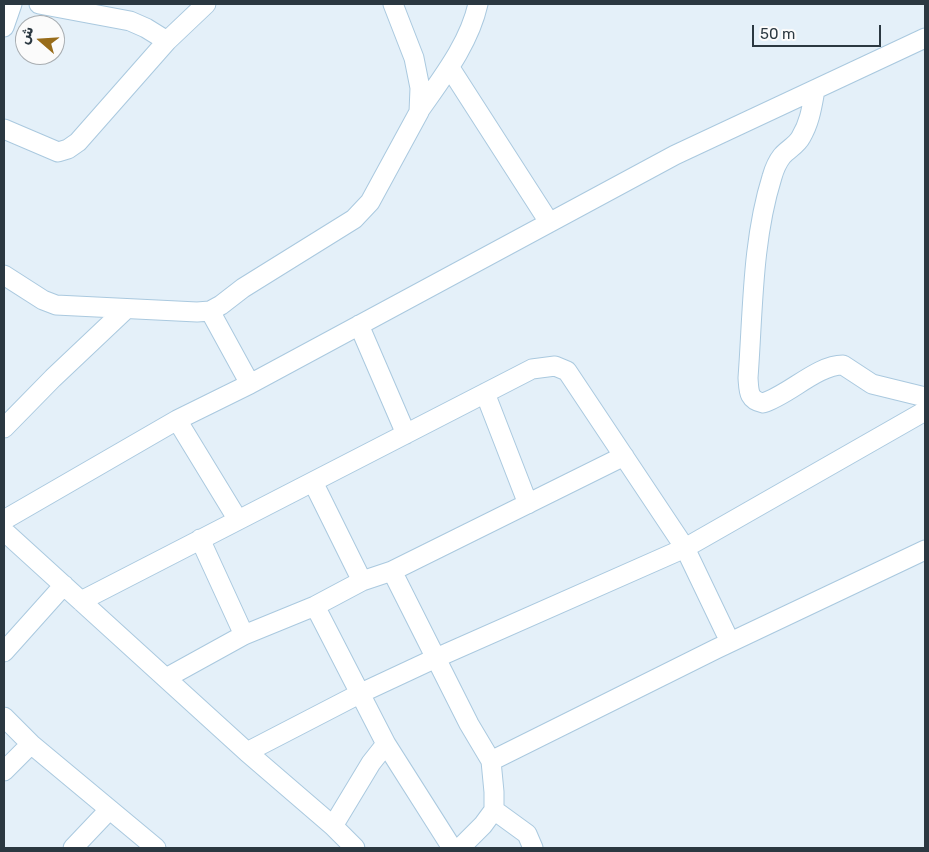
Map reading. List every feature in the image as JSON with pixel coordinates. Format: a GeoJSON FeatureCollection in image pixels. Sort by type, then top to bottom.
{"type":"FeatureCollection","features":[{"type":"Feature","properties":{"kind":"street"},"geometry":{"type":"LineString","coordinates":[[4,27],[12,4]]}},
{"type":"Feature","properties":{"kind":"street"},"geometry":{"type":"LineString","coordinates":[[39,4],[130,21],[167,41]]}},
{"type":"Feature","properties":{"kind":"street"},"geometry":{"type":"LineString","coordinates":[[4,129],[58,152],[68,149],[78,142],[167,41],[206,4]]}},
{"type":"Feature","properties":{"kind":"street"},"geometry":{"type":"LineString","coordinates":[[393,4],[414,58],[420,88],[419,112]]}},
{"type":"Feature","properties":{"kind":"street"},"geometry":{"type":"LineString","coordinates":[[4,275],[49,304],[197,312],[210,310],[221,305],[243,288],[354,219],[370,202],[419,112],[450,68],[475,16],[478,4]]}},
{"type":"Feature","properties":{"kind":"street"},"geometry":{"type":"LineString","coordinates":[[4,520],[177,420],[250,384],[674,155],[925,38]]}},
{"type":"Feature","properties":{"kind":"street"},"geometry":{"type":"LineString","coordinates":[[450,68],[549,222]]}},
{"type":"Feature","properties":{"kind":"street"},"geometry":{"type":"LineString","coordinates":[[814,90],[808,125],[800,139],[782,156],[773,175],[765,204],[758,238],[748,378],[749,393],[755,401],[763,403],[790,390],[827,367],[843,365],[872,384],[925,397]]}},
{"type":"Feature","properties":{"kind":"street"},"geometry":{"type":"LineString","coordinates":[[4,428],[53,378],[126,309]]}},
{"type":"Feature","properties":{"kind":"street"},"geometry":{"type":"LineString","coordinates":[[210,310],[250,384]]}},
{"type":"Feature","properties":{"kind":"street"},"geometry":{"type":"LineString","coordinates":[[359,325],[406,434]]}},
{"type":"Feature","properties":{"kind":"street"},"geometry":{"type":"LineString","coordinates":[[81,601],[532,369],[548,366],[559,367],[567,371],[685,548],[730,642]]}},
{"type":"Feature","properties":{"kind":"street"},"geometry":{"type":"LineString","coordinates":[[485,393],[528,504]]}},
{"type":"Feature","properties":{"kind":"street"},"geometry":{"type":"LineString","coordinates":[[247,752],[361,693],[436,658],[685,548],[925,411]]}},
{"type":"Feature","properties":{"kind":"street"},"geometry":{"type":"LineString","coordinates":[[177,420],[238,520]]}},
{"type":"Feature","properties":{"kind":"street"},"geometry":{"type":"LineString","coordinates":[[166,678],[244,635],[314,606],[362,582],[392,571],[624,456]]}},
{"type":"Feature","properties":{"kind":"street"},"geometry":{"type":"LineString","coordinates":[[313,482],[362,582]]}},
{"type":"Feature","properties":{"kind":"street"},"geometry":{"type":"LineString","coordinates":[[4,531],[247,752],[333,826],[355,848]]}},
{"type":"Feature","properties":{"kind":"street"},"geometry":{"type":"LineString","coordinates":[[200,540],[244,635]]}},
{"type":"Feature","properties":{"kind":"street"},"geometry":{"type":"LineString","coordinates":[[491,761],[730,642],[925,550]]}},
{"type":"Feature","properties":{"kind":"street"},"geometry":{"type":"LineString","coordinates":[[392,571],[469,724],[491,761],[494,810],[483,825],[460,848]]}},
{"type":"Feature","properties":{"kind":"street"},"geometry":{"type":"LineString","coordinates":[[4,652],[64,585]]}},
{"type":"Feature","properties":{"kind":"street"},"geometry":{"type":"LineString","coordinates":[[314,606],[386,744],[452,848]]}},
{"type":"Feature","properties":{"kind":"street"},"geometry":{"type":"LineString","coordinates":[[4,717],[31,744],[156,848]]}},
{"type":"Feature","properties":{"kind":"street"},"geometry":{"type":"LineString","coordinates":[[4,771],[31,744]]}},
{"type":"Feature","properties":{"kind":"street"},"geometry":{"type":"LineString","coordinates":[[333,826],[370,764],[386,744]]}},
{"type":"Feature","properties":{"kind":"street"},"geometry":{"type":"LineString","coordinates":[[73,848],[110,810]]}},
{"type":"Feature","properties":{"kind":"street"},"geometry":{"type":"LineString","coordinates":[[494,810],[527,834],[533,848]]}}]}
